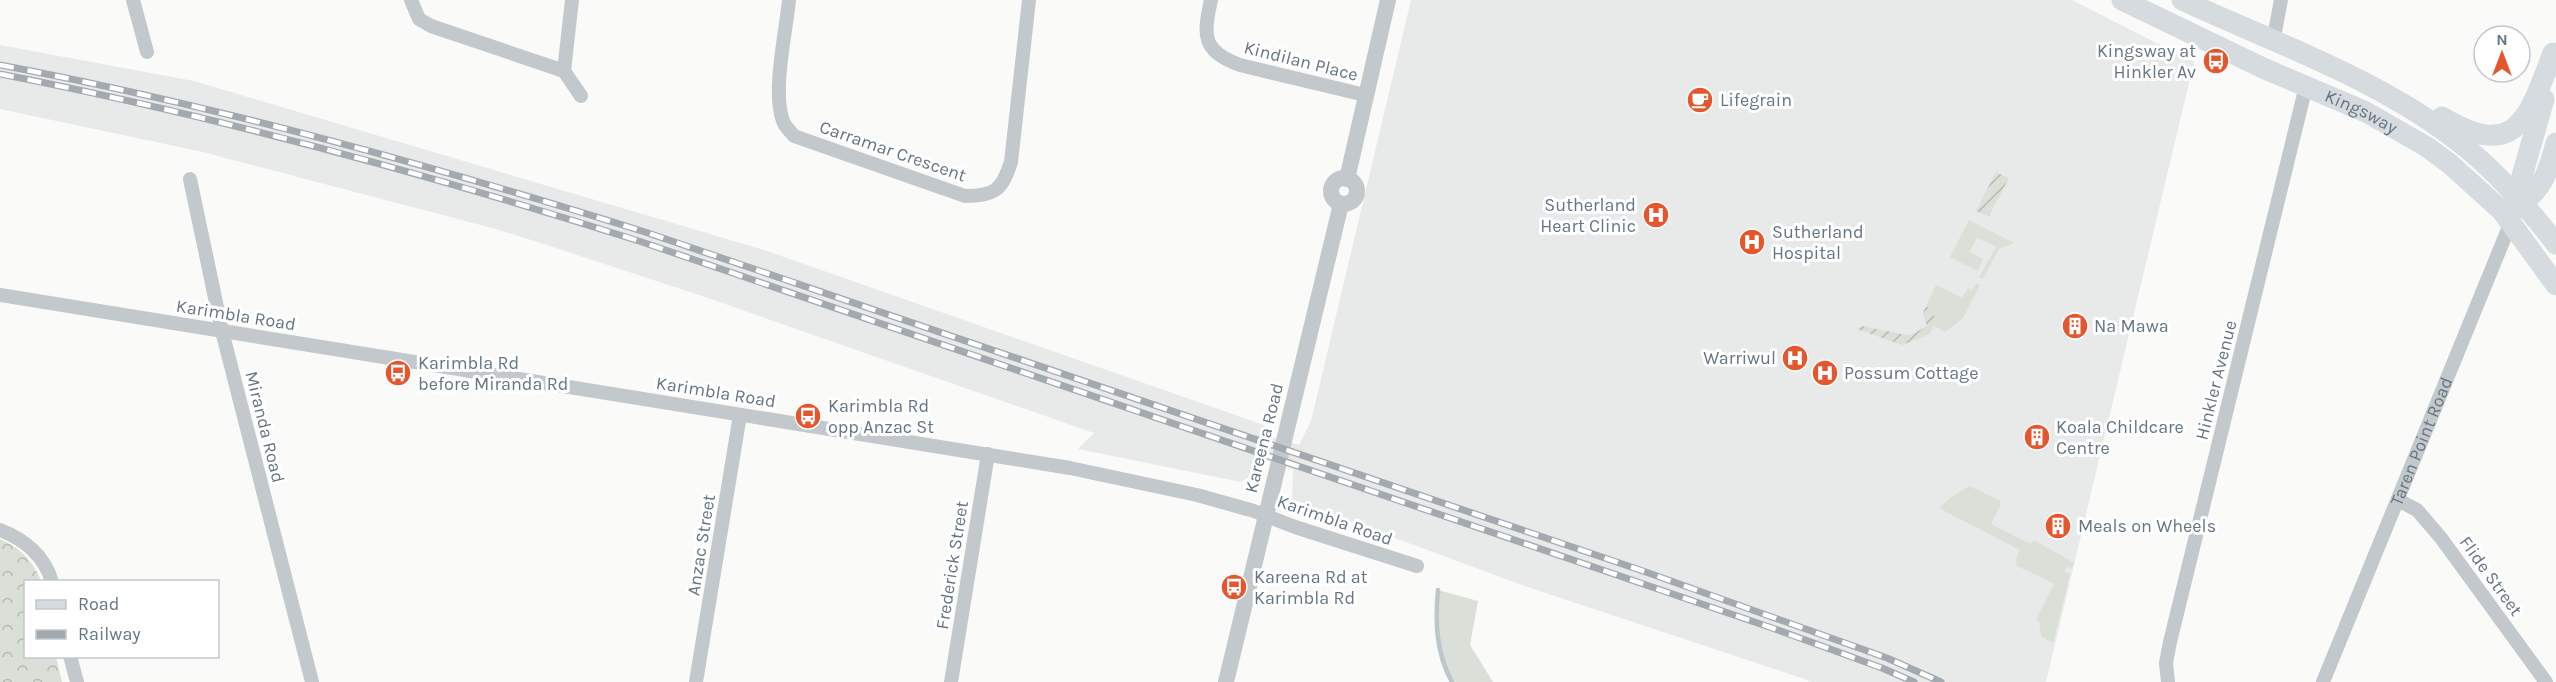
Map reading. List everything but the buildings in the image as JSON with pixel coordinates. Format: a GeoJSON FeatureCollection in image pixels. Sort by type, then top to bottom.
{"type":"FeatureCollection","features":[{"type":"Feature","properties":{"kind":"main road","name":"Kingsway"},"geometry":{"type":"LineString","coordinates":[[2122,0],[2263,68],[2366,112],[2427,147],[2491,201],[2511,222],[2556,285]]}},
{"type":"Feature","properties":{"kind":"main road","name":"Kingsway"},"geometry":{"type":"LineString","coordinates":[[2182,0],[2363,82],[2414,112],[2468,149],[2489,168],[2556,244]]}},
{"type":"Feature","properties":{"kind":"main road"},"geometry":{"type":"LineString","coordinates":[[2263,68],[2273,42]]}},
{"type":"Feature","properties":{"kind":"main road"},"geometry":{"type":"LineString","coordinates":[[2363,82],[2400,91],[2454,124],[2477,134],[2498,135],[2516,128],[2526,116],[2554,43]]}},
{"type":"Feature","properties":{"kind":"main road","name":"Taren Point Road"},"geometry":{"type":"LineString","coordinates":[[2511,222],[2520,202],[2522,176],[2542,109],[2554,43]]}},
{"type":"Feature","properties":{"kind":"main road"},"geometry":{"type":"LineString","coordinates":[[2306,86],[2317,61]]}},
{"type":"Feature","properties":{"kind":"main road","name":"Taren Point Road"},"geometry":{"type":"LineString","coordinates":[[2520,202],[2532,196],[2542,181],[2556,143]]}},
{"type":"Feature","properties":{"kind":"street"},"geometry":{"type":"LineString","coordinates":[[133,0],[147,52]]}},
{"type":"Feature","properties":{"kind":"street"},"geometry":{"type":"LineString","coordinates":[[411,0],[419,19],[431,26],[564,71],[581,96]]}},
{"type":"Feature","properties":{"kind":"street"},"geometry":{"type":"LineString","coordinates":[[564,71],[572,0]]}},
{"type":"Feature","properties":{"kind":"street","name":"Carramar Crescent"},"geometry":{"type":"LineString","coordinates":[[789,0],[779,107],[784,124],[794,136],[965,196],[986,196],[1004,184],[1011,162],[1029,0]]}},
{"type":"Feature","properties":{"kind":"street","name":"Kindilan Place"},"geometry":{"type":"LineString","coordinates":[[1211,0],[1207,37],[1213,51],[1222,58],[1365,95]]}},
{"type":"Feature","properties":{"kind":"street"},"geometry":{"type":"LineString","coordinates":[[1365,95],[1388,0]]}},
{"type":"Feature","properties":{"kind":"street"},"geometry":{"type":"LineString","coordinates":[[2273,42],[2281,0]]}},
{"type":"Feature","properties":{"kind":"street","name":"Hinkler Avenue"},"geometry":{"type":"LineString","coordinates":[[2168,682],[2166,663],[2170,642],[2306,86]]}},
{"type":"Feature","properties":{"kind":"street","name":"Kareena Road"},"geometry":{"type":"LineString","coordinates":[[1226,682],[1341,204],[1350,203],[1357,193],[1355,185],[1347,178],[1365,95]]}},
{"type":"Feature","properties":{"kind":"street","name":"Miranda Road"},"geometry":{"type":"LineString","coordinates":[[190,179],[222,331],[312,682]]}},
{"type":"Feature","properties":{"kind":"street","name":"Taren Point Road"},"geometry":{"type":"LineString","coordinates":[[2323,682],[2511,222]]}},
{"type":"Feature","properties":{"kind":"street"},"geometry":{"type":"LineString","coordinates":[[0,310],[1,295]]}},
{"type":"Feature","properties":{"kind":"street","name":"Karimbla Road"},"geometry":{"type":"LineString","coordinates":[[1,295],[1070,468],[1186,492],[1265,515],[1295,527],[1417,566]]}},
{"type":"Feature","properties":{"kind":"street","name":"Anzac Street"},"geometry":{"type":"LineString","coordinates":[[696,682],[740,415]]}},
{"type":"Feature","properties":{"kind":"street","name":"Frederick Street"},"geometry":{"type":"LineString","coordinates":[[951,682],[988,454]]}},
{"type":"Feature","properties":{"kind":"street","name":"Flide Street"},"geometry":{"type":"LineString","coordinates":[[2398,500],[2417,510],[2441,538],[2546,682]]}},
{"type":"Feature","properties":{"kind":"street"},"geometry":{"type":"LineString","coordinates":[[0,530],[21,540],[34,551],[48,568],[51,580]]}},
{"type":"Feature","properties":{"kind":"street"},"geometry":{"type":"LineString","coordinates":[[70,658],[76,682]]}},
{"type":"Feature","properties":{"kind":"shaded area","name":"Sutherland Hospital"},"geometry":{"type":"Polygon","coordinates":[[[1411,0],[2072,0],[2194,62],[2046,682],[1813,682],[1522,585],[1292,500],[1293,469],[1262,459],[1255,473],[1241,482],[1078,449],[1094,433],[708,298],[496,229],[203,152],[0,109],[0,45],[194,81],[767,251],[1264,425],[1267,435],[1299,445],[1311,421],[1411,0]]]}},
{"type":"Feature","properties":{"kind":"green space"},"geometry":{"type":"Polygon","coordinates":[[[1996,172],[2009,178],[1989,216],[1976,211],[1996,172]]]}},
{"type":"Feature","properties":{"kind":"green space"},"geometry":{"type":"Polygon","coordinates":[[[1969,220],[2014,243],[1999,249],[1983,279],[1979,277],[1996,247],[1977,238],[1969,252],[1983,259],[1977,271],[1950,257],[1969,220]]]}},
{"type":"Feature","properties":{"kind":"green space"},"geometry":{"type":"Polygon","coordinates":[[[1977,283],[1980,285],[1963,318],[1945,332],[1934,326],[1936,318],[1932,310],[1926,306],[1936,285],[1962,298],[1968,288],[1972,290],[1977,283]]]}},
{"type":"Feature","properties":{"kind":"green space"},"geometry":{"type":"Polygon","coordinates":[[[1926,306],[1932,310],[1936,319],[1930,334],[1902,345],[1857,329],[1863,326],[1906,335],[1913,334],[1927,326],[1923,313],[1926,306]]]}},
{"type":"Feature","properties":{"kind":"green space"},"geometry":{"type":"Polygon","coordinates":[[[1969,486],[2000,501],[2001,504],[1991,524],[2031,544],[2036,541],[2074,563],[2072,569],[2067,566],[2065,571],[2070,574],[2053,643],[2041,636],[2039,622],[2036,620],[2054,584],[2017,566],[2016,559],[2020,550],[1939,508],[1969,486]]]}},
{"type":"Feature","properties":{"kind":"green space"},"geometry":{"type":"Polygon","coordinates":[[[0,539],[24,555],[40,578],[40,580],[24,580],[24,658],[56,658],[62,682],[0,682],[0,539]]]}},
{"type":"Feature","properties":{"kind":"green space"},"geometry":{"type":"Polygon","coordinates":[[[1438,590],[1478,601],[1470,645],[1493,682],[1452,682],[1443,660],[1438,637],[1438,590]]]}},
{"type":"Feature","properties":{"kind":"waterway"},"geometry":{"type":"LineString","coordinates":[[1438,590],[1438,637],[1443,660],[1452,682]]}},
{"type":"Feature","properties":{"kind":"railway"},"geometry":{"type":"LineString","coordinates":[[0,65],[244,118],[405,161],[645,232],[1643,571],[1887,658],[1941,682]]}},
{"type":"Feature","properties":{"kind":"railway"},"geometry":{"type":"LineString","coordinates":[[0,74],[243,128],[403,170],[642,242],[1775,629],[1914,682]]}},
{"type":"Feature","properties":{"kind":"place","name":"Kingsway at Hinkler Av"},"geometry":{"type":"Point","coordinates":[2216,61]}},
{"type":"Feature","properties":{"kind":"place","name":"Lifegrain"},"geometry":{"type":"Point","coordinates":[1700,100]}},
{"type":"Feature","properties":{"kind":"place","name":"Sutherland Heart Clinic"},"geometry":{"type":"Point","coordinates":[1656,215]}},
{"type":"Feature","properties":{"kind":"place","name":"Sutherland Hospital"},"geometry":{"type":"Point","coordinates":[1752,242]}},
{"type":"Feature","properties":{"kind":"place","name":"Na Mawa"},"geometry":{"type":"Point","coordinates":[2075,326]}},
{"type":"Feature","properties":{"kind":"place","name":"Warriwul"},"geometry":{"type":"Point","coordinates":[1795,358]}},
{"type":"Feature","properties":{"kind":"place","name":"Karimbla Rd before Miranda Rd"},"geometry":{"type":"Point","coordinates":[398,373]}},
{"type":"Feature","properties":{"kind":"place","name":"Possum Cottage"},"geometry":{"type":"Point","coordinates":[1825,373]}},
{"type":"Feature","properties":{"kind":"place","name":"Karimbla Rd opp Anzac St"},"geometry":{"type":"Point","coordinates":[808,416]}},
{"type":"Feature","properties":{"kind":"place","name":"Koala Childcare Centre"},"geometry":{"type":"Point","coordinates":[2037,437]}},
{"type":"Feature","properties":{"kind":"place","name":"Meals on Wheels"},"geometry":{"type":"Point","coordinates":[2058,526]}},
{"type":"Feature","properties":{"kind":"place","name":"Kareena Rd at Karimbla Rd"},"geometry":{"type":"Point","coordinates":[1234,587]}}]}
